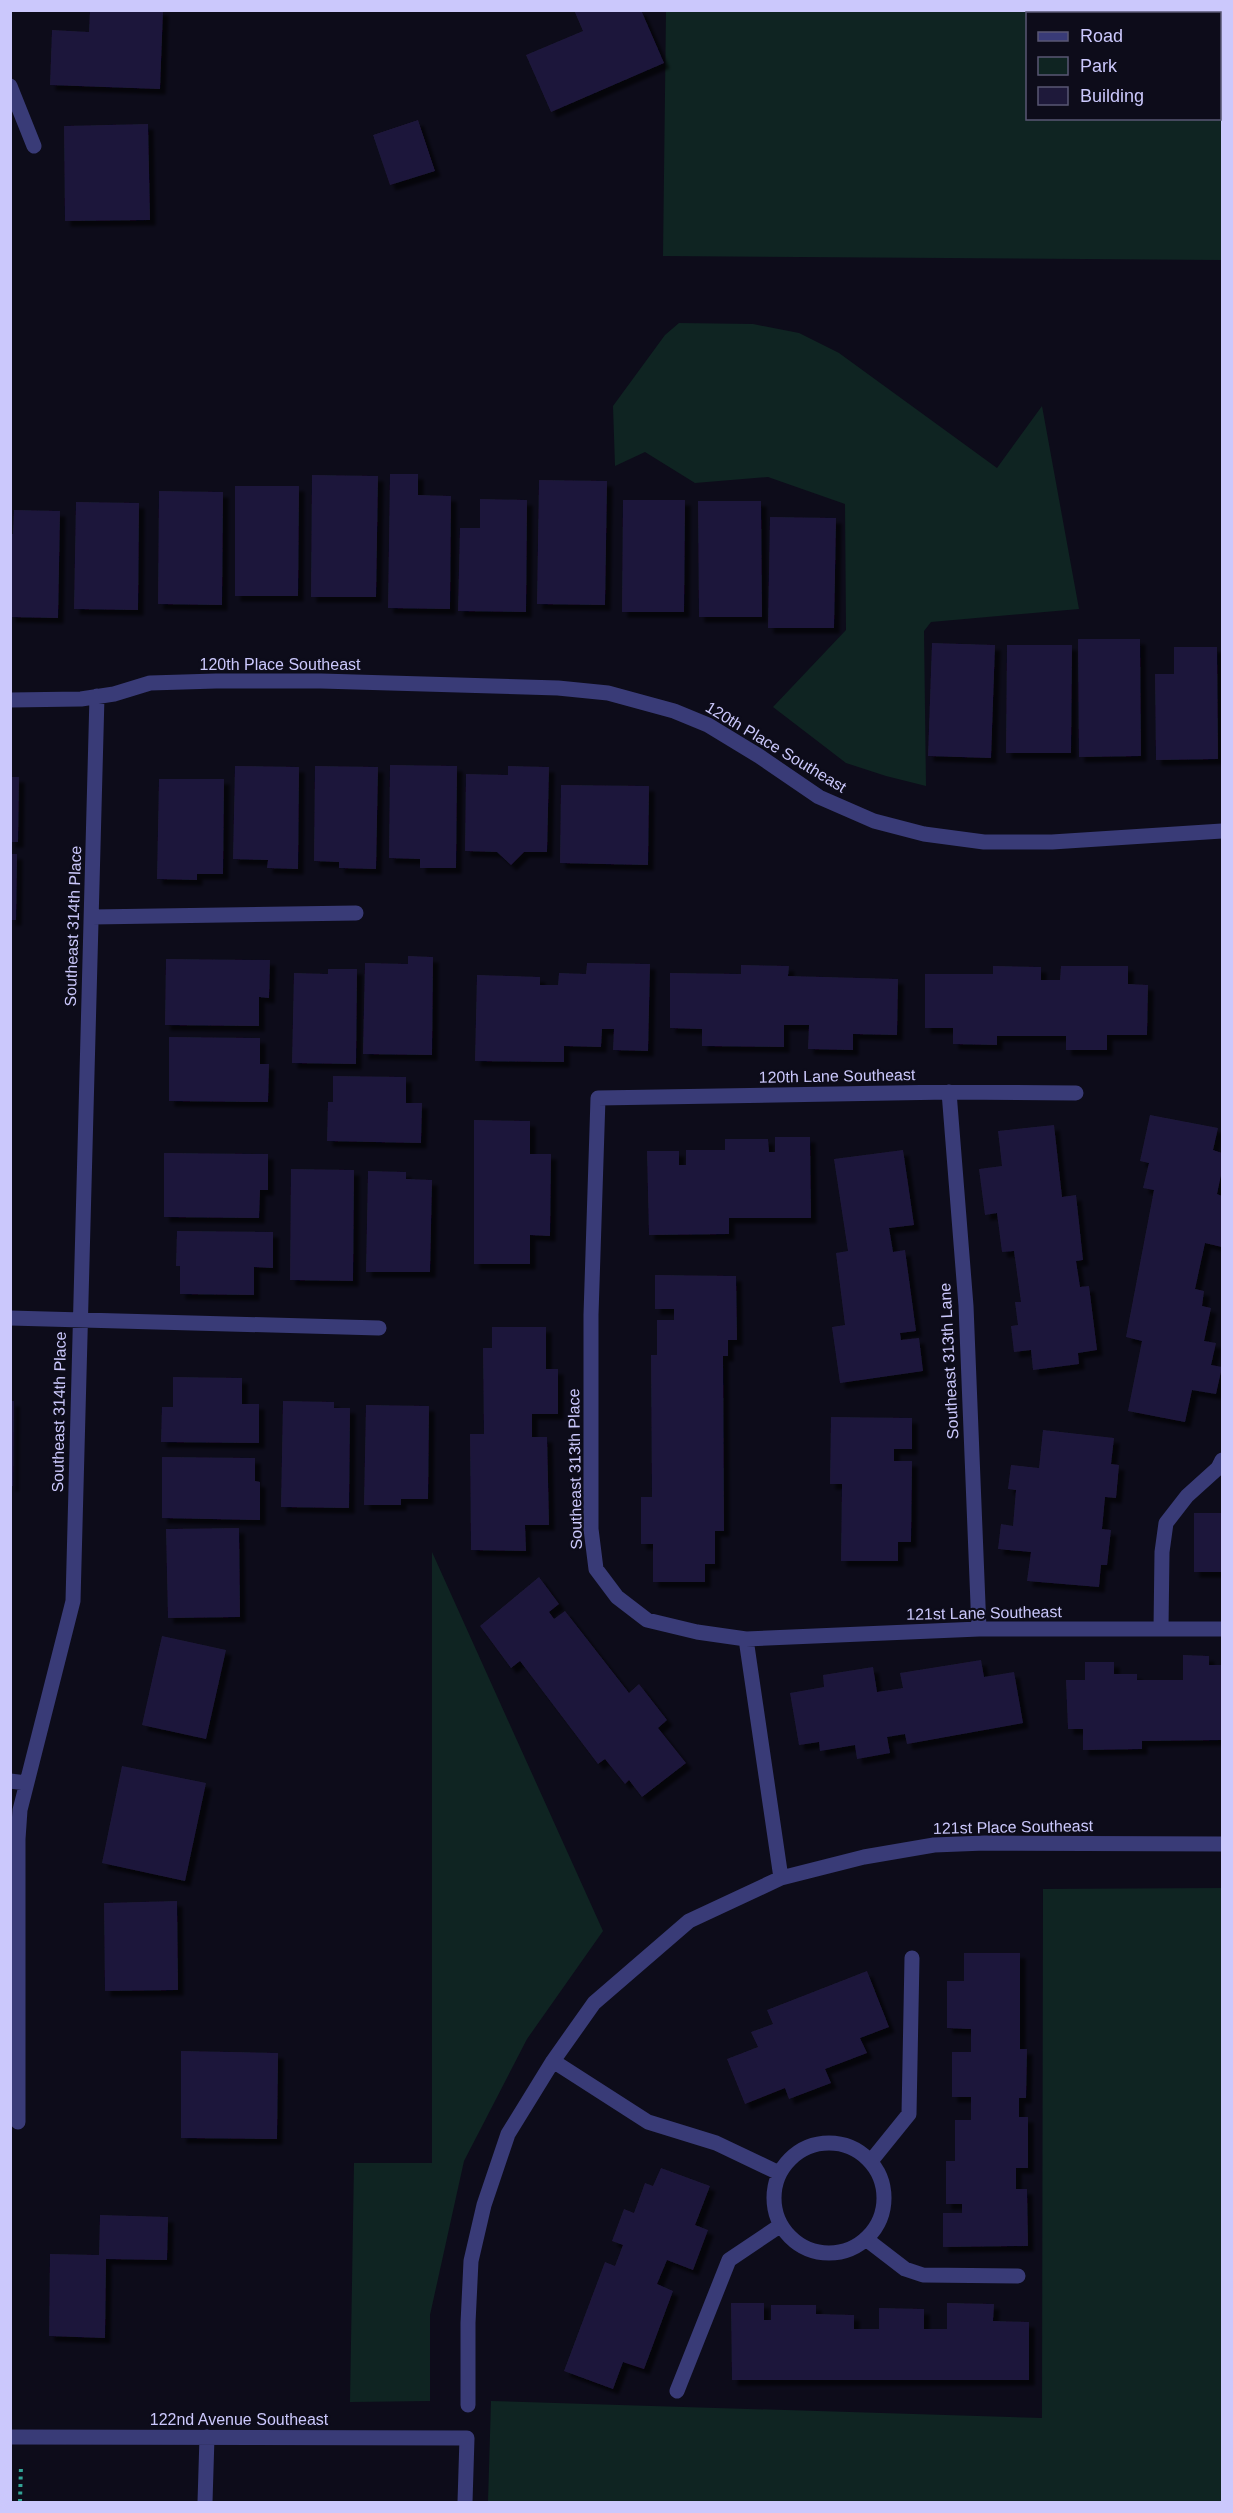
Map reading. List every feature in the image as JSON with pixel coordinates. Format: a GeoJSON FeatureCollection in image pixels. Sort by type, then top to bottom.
{"type":"FeatureCollection","features":[{"type":"Feature","properties":{"kind":"street"},"geometry":{"type":"LineString","coordinates":[[10,86],[34,146]]}},
{"type":"Feature","properties":{"kind":"street","name":"120th Place Southeast"},"geometry":{"type":"LineString","coordinates":[[10,700],[114,694],[150,682],[216,681],[321,681],[558,688],[608,693],[675,711],[708,725],[819,797],[874,821],[924,834],[984,842],[1052,842],[1222,831]]}},
{"type":"Feature","properties":{"kind":"street","name":"Southeast 314th Place"},"geometry":{"type":"LineString","coordinates":[[18,2122],[18,1839],[20,1810],[73,1601],[97,696]]}},
{"type":"Feature","properties":{"kind":"street"},"geometry":{"type":"LineString","coordinates":[[92,917],[356,913]]}},
{"type":"Feature","properties":{"kind":"street","name":"120th Lane Southeast"},"geometry":{"type":"LineString","coordinates":[[598,1098],[949,1092],[1076,1093]]}},
{"type":"Feature","properties":{"kind":"street","name":"Southeast 313th Lane"},"geometry":{"type":"LineString","coordinates":[[949,1092],[966,1305],[979,1629]]}},
{"type":"Feature","properties":{"kind":"street","name":"Southeast 313th Place"},"geometry":{"type":"LineString","coordinates":[[598,1098],[591,1315],[591,1529],[596,1569],[617,1597],[647,1620],[697,1632],[746,1639]]}},
{"type":"Feature","properties":{"kind":"street"},"geometry":{"type":"LineString","coordinates":[[10,1318],[379,1328]]}},
{"type":"Feature","properties":{"kind":"street"},"geometry":{"type":"LineString","coordinates":[[1161,1629],[1162,1552],[1166,1523],[1187,1496],[1218,1468],[1222,1460]]}},
{"type":"Feature","properties":{"kind":"street","name":"121st Lane Southeast"},"geometry":{"type":"LineString","coordinates":[[746,1639],[979,1629],[1222,1629]]}},
{"type":"Feature","properties":{"kind":"street"},"geometry":{"type":"LineString","coordinates":[[746,1639],[781,1878]]}},
{"type":"Feature","properties":{"kind":"street"},"geometry":{"type":"LineString","coordinates":[[10,1781],[26,1784]]}},
{"type":"Feature","properties":{"kind":"street","name":"121st Place Southeast"},"geometry":{"type":"LineString","coordinates":[[468,2404],[471,2261],[484,2205],[508,2134],[594,2003],[688,1921],[781,1878],[864,1857],[934,1845],[986,1843],[1222,1844]]}},
{"type":"Feature","properties":{"kind":"street"},"geometry":{"type":"LineString","coordinates":[[871,2160],[909,2114],[912,1958]]}},
{"type":"Feature","properties":{"kind":"street"},"geometry":{"type":"LineString","coordinates":[[554,2061],[648,2122],[716,2143],[779,2173]]}},
{"type":"Feature","properties":{"kind":"street"},"geometry":{"type":"LineString","coordinates":[[822,2142],[840,2143],[857,2149],[871,2160],[881,2175],[885,2192],[884,2210],[877,2226],[866,2240],[836,2253],[805,2248],[791,2238],[782,2225],[775,2208],[774,2190],[779,2173],[790,2158],[805,2148],[822,2142]]}},
{"type":"Feature","properties":{"kind":"street"},"geometry":{"type":"LineString","coordinates":[[677,2391],[729,2260],[782,2225]]}},
{"type":"Feature","properties":{"kind":"street"},"geometry":{"type":"LineString","coordinates":[[866,2240],[905,2269],[923,2275],[1018,2276]]}},
{"type":"Feature","properties":{"kind":"street","name":"122nd Avenue Southeast"},"geometry":{"type":"LineString","coordinates":[[10,2437],[467,2438],[465,2502]]}},
{"type":"Feature","properties":{"kind":"street"},"geometry":{"type":"LineString","coordinates":[[205,2502],[207,2437]]}},
{"type":"Feature","properties":{"kind":"green space"},"geometry":{"type":"Polygon","coordinates":[[[666,11],[1222,11],[1222,260],[663,256],[666,11]]]}},
{"type":"Feature","properties":{"kind":"green space"},"geometry":{"type":"Polygon","coordinates":[[[679,323],[753,324],[799,333],[839,353],[997,468],[1042,406],[1079,609],[931,622],[924,631],[926,786],[846,763],[773,707],[846,630],[845,504],[768,477],[695,483],[645,452],[615,466],[613,406],[665,335],[679,323]]]}},
{"type":"Feature","properties":{"kind":"green space"},"geometry":{"type":"Polygon","coordinates":[[[432,1552],[603,1931],[527,2039],[464,2161],[430,2315],[430,2401],[350,2402],[354,2163],[432,2163],[432,1552]]]}},
{"type":"Feature","properties":{"kind":"green space"},"geometry":{"type":"Polygon","coordinates":[[[1222,1888],[1222,2502],[488,2502],[491,2401],[1042,2418],[1043,1889],[1222,1888]]]}},
{"type":"Feature","properties":{"kind":"building"},"geometry":{"type":"Polygon","coordinates":[[[90,10],[163,10],[160,89],[50,85],[52,30],[89,32],[90,10]]]}},
{"type":"Feature","properties":{"kind":"building"},"geometry":{"type":"Polygon","coordinates":[[[574,10],[641,10],[664,63],[551,112],[526,55],[583,31],[574,10]]]}},
{"type":"Feature","properties":{"kind":"building"},"geometry":{"type":"Polygon","coordinates":[[[418,120],[435,171],[390,185],[373,135],[418,120]]]}},
{"type":"Feature","properties":{"kind":"building"},"geometry":{"type":"Polygon","coordinates":[[[148,124],[150,220],[65,221],[64,126],[148,124]]]}},
{"type":"Feature","properties":{"kind":"building"},"geometry":{"type":"Polygon","coordinates":[[[390,474],[418,474],[418,495],[451,496],[450,609],[388,608],[390,474]]]}},
{"type":"Feature","properties":{"kind":"building"},"geometry":{"type":"Polygon","coordinates":[[[312,475],[378,476],[376,597],[311,597],[312,475]]]}},
{"type":"Feature","properties":{"kind":"building"},"geometry":{"type":"Polygon","coordinates":[[[539,480],[607,481],[605,605],[537,604],[539,480]]]}},
{"type":"Feature","properties":{"kind":"building"},"geometry":{"type":"Polygon","coordinates":[[[235,486],[299,486],[298,596],[235,596],[235,486]]]}},
{"type":"Feature","properties":{"kind":"building"},"geometry":{"type":"Polygon","coordinates":[[[159,491],[223,492],[222,605],[158,604],[159,491]]]}},
{"type":"Feature","properties":{"kind":"building"},"geometry":{"type":"Polygon","coordinates":[[[480,499],[527,500],[526,612],[458,611],[460,528],[480,528],[480,499]]]}},
{"type":"Feature","properties":{"kind":"building"},"geometry":{"type":"Polygon","coordinates":[[[623,500],[685,500],[684,612],[622,612],[623,500]]]}},
{"type":"Feature","properties":{"kind":"building"},"geometry":{"type":"Polygon","coordinates":[[[698,501],[761,501],[762,617],[699,617],[698,501]]]}},
{"type":"Feature","properties":{"kind":"building"},"geometry":{"type":"Polygon","coordinates":[[[76,502],[139,503],[138,610],[74,609],[76,502]]]}},
{"type":"Feature","properties":{"kind":"building"},"geometry":{"type":"Polygon","coordinates":[[[14,510],[60,511],[58,618],[10,617],[10,534],[13,534],[14,510]]]}},
{"type":"Feature","properties":{"kind":"building"},"geometry":{"type":"Polygon","coordinates":[[[770,517],[836,518],[834,628],[768,628],[770,517]]]}},
{"type":"Feature","properties":{"kind":"building"},"geometry":{"type":"Polygon","coordinates":[[[1078,639],[1140,639],[1141,756],[1079,757],[1078,639]]]}},
{"type":"Feature","properties":{"kind":"building"},"geometry":{"type":"Polygon","coordinates":[[[932,643],[995,645],[991,758],[928,756],[932,643]]]}},
{"type":"Feature","properties":{"kind":"building"},"geometry":{"type":"Polygon","coordinates":[[[1007,645],[1072,645],[1071,753],[1006,753],[1007,645]]]}},
{"type":"Feature","properties":{"kind":"building"},"geometry":{"type":"Polygon","coordinates":[[[1174,647],[1217,647],[1218,759],[1156,760],[1155,674],[1174,674],[1174,647]]]}},
{"type":"Feature","properties":{"kind":"building"},"geometry":{"type":"Polygon","coordinates":[[[390,765],[457,766],[456,868],[420,868],[420,859],[389,858],[390,765]]]}},
{"type":"Feature","properties":{"kind":"building"},"geometry":{"type":"Polygon","coordinates":[[[235,766],[299,767],[298,869],[267,868],[268,860],[233,859],[235,766]]]}},
{"type":"Feature","properties":{"kind":"building"},"geometry":{"type":"Polygon","coordinates":[[[315,766],[378,767],[376,869],[339,868],[339,862],[314,861],[315,766]]]}},
{"type":"Feature","properties":{"kind":"building"},"geometry":{"type":"Polygon","coordinates":[[[508,766],[549,767],[547,852],[524,852],[511,865],[497,852],[465,851],[466,774],[508,775],[508,766]]]}},
{"type":"Feature","properties":{"kind":"building"},"geometry":{"type":"Polygon","coordinates":[[[10,777],[19,777],[18,842],[10,842],[10,777]]]}},
{"type":"Feature","properties":{"kind":"building"},"geometry":{"type":"Polygon","coordinates":[[[159,779],[224,779],[223,874],[197,874],[197,880],[157,879],[159,779]]]}},
{"type":"Feature","properties":{"kind":"building"},"geometry":{"type":"Polygon","coordinates":[[[561,785],[649,786],[648,865],[560,863],[561,785]]]}},
{"type":"Feature","properties":{"kind":"building"},"geometry":{"type":"Polygon","coordinates":[[[10,854],[17,854],[16,920],[10,920],[10,854]]]}},
{"type":"Feature","properties":{"kind":"building"},"geometry":{"type":"Polygon","coordinates":[[[408,956],[433,957],[432,1055],[363,1054],[365,963],[408,964],[408,956]]]}},
{"type":"Feature","properties":{"kind":"building"},"geometry":{"type":"Polygon","coordinates":[[[166,959],[270,960],[269,998],[259,997],[259,1026],[165,1025],[166,959]]]}},
{"type":"Feature","properties":{"kind":"building"},"geometry":{"type":"Polygon","coordinates":[[[587,963],[650,964],[648,1051],[613,1050],[614,1029],[602,1029],[601,1047],[564,1046],[564,1062],[475,1061],[477,975],[540,977],[540,985],[558,985],[559,973],[586,974],[587,963]]]}},
{"type":"Feature","properties":{"kind":"building"},"geometry":{"type":"Polygon","coordinates":[[[741,965],[789,966],[788,976],[898,979],[897,1035],[853,1034],[853,1050],[808,1049],[809,1025],[784,1025],[784,1047],[702,1046],[702,1029],[670,1028],[670,973],[741,974],[741,965]]]}},
{"type":"Feature","properties":{"kind":"building"},"geometry":{"type":"Polygon","coordinates":[[[993,966],[1041,967],[1041,980],[1060,980],[1061,966],[1128,966],[1128,984],[1148,985],[1147,1035],[1107,1035],[1107,1050],[1066,1050],[1066,1036],[997,1036],[997,1045],[953,1044],[953,1028],[925,1028],[925,974],[993,974],[993,966]]]}},
{"type":"Feature","properties":{"kind":"building"},"geometry":{"type":"Polygon","coordinates":[[[328,969],[357,969],[356,1064],[292,1063],[294,973],[328,974],[328,969]]]}},
{"type":"Feature","properties":{"kind":"building"},"geometry":{"type":"Polygon","coordinates":[[[169,1037],[260,1038],[260,1064],[269,1064],[268,1102],[169,1101],[169,1037]]]}},
{"type":"Feature","properties":{"kind":"building"},"geometry":{"type":"Polygon","coordinates":[[[333,1076],[406,1077],[406,1103],[422,1103],[421,1143],[327,1141],[328,1102],[333,1102],[333,1076]]]}},
{"type":"Feature","properties":{"kind":"building"},"geometry":{"type":"Polygon","coordinates":[[[1150,1115],[1218,1128],[1213,1150],[1222,1153],[1222,1170],[1217,1194],[1222,1196],[1222,1247],[1205,1243],[1195,1289],[1204,1291],[1202,1306],[1211,1308],[1204,1341],[1216,1343],[1211,1365],[1222,1367],[1216,1394],[1192,1390],[1185,1422],[1128,1411],[1142,1341],[1126,1337],[1154,1190],[1143,1188],[1149,1163],[1140,1161],[1150,1115]]]}},
{"type":"Feature","properties":{"kind":"building"},"geometry":{"type":"Polygon","coordinates":[[[474,1120],[530,1121],[530,1154],[551,1154],[550,1236],[530,1235],[530,1264],[474,1264],[474,1120]]]}},
{"type":"Feature","properties":{"kind":"building"},"geometry":{"type":"Polygon","coordinates":[[[1054,1125],[1062,1197],[1076,1195],[1083,1260],[1076,1261],[1080,1287],[1089,1286],[1097,1350],[1078,1353],[1079,1364],[1033,1370],[1031,1350],[1014,1352],[1011,1326],[1018,1325],[1015,1302],[1021,1302],[1014,1251],[1002,1252],[997,1213],[985,1215],[979,1169],[1002,1166],[998,1131],[1054,1125]]]}},
{"type":"Feature","properties":{"kind":"building"},"geometry":{"type":"Polygon","coordinates":[[[775,1137],[810,1137],[811,1218],[729,1218],[729,1234],[649,1235],[647,1151],[679,1151],[679,1165],[686,1165],[686,1150],[725,1150],[725,1139],[768,1139],[769,1152],[775,1152],[775,1137]]]}},
{"type":"Feature","properties":{"kind":"building"},"geometry":{"type":"Polygon","coordinates":[[[903,1150],[914,1225],[889,1228],[893,1252],[905,1250],[916,1331],[900,1333],[901,1340],[919,1338],[923,1371],[840,1383],[832,1327],[845,1325],[836,1253],[848,1251],[834,1159],[903,1150]]]}},
{"type":"Feature","properties":{"kind":"building"},"geometry":{"type":"Polygon","coordinates":[[[164,1153],[268,1154],[268,1190],[260,1190],[259,1218],[164,1217],[164,1153]]]}},
{"type":"Feature","properties":{"kind":"building"},"geometry":{"type":"Polygon","coordinates":[[[291,1169],[354,1170],[353,1281],[290,1280],[291,1169]]]}},
{"type":"Feature","properties":{"kind":"building"},"geometry":{"type":"Polygon","coordinates":[[[368,1171],[406,1172],[406,1179],[432,1180],[430,1272],[366,1272],[368,1171]]]}},
{"type":"Feature","properties":{"kind":"building"},"geometry":{"type":"Polygon","coordinates":[[[177,1231],[273,1232],[273,1268],[254,1267],[254,1295],[180,1294],[180,1266],[176,1266],[177,1231]]]}},
{"type":"Feature","properties":{"kind":"building"},"geometry":{"type":"Polygon","coordinates":[[[655,1275],[736,1276],[737,1340],[728,1340],[728,1356],[723,1356],[724,1531],[715,1531],[715,1564],[705,1564],[705,1582],[653,1582],[653,1544],[641,1544],[641,1497],[652,1497],[651,1355],[657,1355],[657,1320],[674,1320],[674,1309],[655,1309],[655,1275]]]}},
{"type":"Feature","properties":{"kind":"building"},"geometry":{"type":"Polygon","coordinates":[[[492,1327],[546,1327],[546,1369],[558,1369],[558,1414],[532,1414],[532,1437],[547,1437],[549,1525],[525,1525],[526,1551],[471,1550],[470,1434],[484,1434],[483,1348],[492,1348],[492,1327]]]}},
{"type":"Feature","properties":{"kind":"building"},"geometry":{"type":"Polygon","coordinates":[[[173,1377],[242,1378],[242,1404],[259,1404],[259,1443],[161,1442],[162,1407],[173,1407],[173,1377]]]}},
{"type":"Feature","properties":{"kind":"building"},"geometry":{"type":"Polygon","coordinates":[[[10,1401],[14,1401],[13,1486],[10,1486],[10,1401]]]}},
{"type":"Feature","properties":{"kind":"building"},"geometry":{"type":"Polygon","coordinates":[[[283,1401],[334,1402],[334,1408],[350,1408],[349,1508],[281,1507],[283,1401]]]}},
{"type":"Feature","properties":{"kind":"building"},"geometry":{"type":"Polygon","coordinates":[[[366,1405],[429,1406],[428,1499],[401,1499],[401,1505],[364,1505],[366,1405]]]}},
{"type":"Feature","properties":{"kind":"building"},"geometry":{"type":"Polygon","coordinates":[[[831,1417],[912,1418],[912,1449],[894,1449],[894,1461],[912,1461],[911,1542],[898,1542],[898,1561],[841,1561],[842,1484],[830,1484],[831,1417]]]}},
{"type":"Feature","properties":{"kind":"building"},"geometry":{"type":"Polygon","coordinates":[[[1043,1430],[1114,1438],[1111,1464],[1119,1465],[1116,1498],[1105,1497],[1102,1529],[1111,1530],[1107,1565],[1101,1565],[1099,1587],[1027,1581],[1031,1552],[998,1549],[1001,1524],[1013,1526],[1016,1490],[1008,1489],[1011,1465],[1039,1468],[1043,1430]]]}},
{"type":"Feature","properties":{"kind":"building"},"geometry":{"type":"Polygon","coordinates":[[[162,1457],[255,1458],[255,1481],[260,1482],[260,1520],[162,1518],[162,1457]]]}},
{"type":"Feature","properties":{"kind":"building"},"geometry":{"type":"Polygon","coordinates":[[[1194,1513],[1222,1513],[1222,1572],[1194,1572],[1194,1513]]]}},
{"type":"Feature","properties":{"kind":"building"},"geometry":{"type":"Polygon","coordinates":[[[239,1528],[240,1617],[168,1618],[166,1529],[239,1528]]]}},
{"type":"Feature","properties":{"kind":"building"},"geometry":{"type":"Polygon","coordinates":[[[539,1577],[559,1604],[549,1612],[554,1619],[565,1611],[629,1693],[639,1684],[667,1720],[658,1728],[686,1763],[642,1797],[629,1780],[625,1784],[605,1759],[598,1764],[520,1661],[511,1668],[480,1626],[539,1577]]]}},
{"type":"Feature","properties":{"kind":"building"},"geometry":{"type":"Polygon","coordinates":[[[162,1636],[226,1650],[206,1739],[142,1725],[162,1636]]]}},
{"type":"Feature","properties":{"kind":"building"},"geometry":{"type":"Polygon","coordinates":[[[1183,1655],[1209,1656],[1209,1665],[1222,1665],[1222,1740],[1142,1741],[1142,1749],[1083,1750],[1083,1729],[1068,1729],[1066,1680],[1085,1680],[1085,1662],[1114,1662],[1114,1674],[1137,1674],[1137,1680],[1183,1680],[1183,1655]]]}},
{"type":"Feature","properties":{"kind":"building"},"geometry":{"type":"Polygon","coordinates":[[[981,1660],[984,1677],[1014,1672],[1023,1723],[907,1744],[905,1734],[887,1737],[890,1753],[857,1759],[855,1745],[820,1751],[819,1742],[799,1745],[790,1693],[824,1687],[823,1675],[873,1667],[877,1692],[903,1688],[900,1673],[981,1660]]]}},
{"type":"Feature","properties":{"kind":"building"},"geometry":{"type":"Polygon","coordinates":[[[122,1766],[206,1783],[185,1881],[102,1863],[122,1766]]]}},
{"type":"Feature","properties":{"kind":"building"},"geometry":{"type":"Polygon","coordinates":[[[177,1901],[178,1990],[105,1991],[104,1903],[177,1901]]]}},
{"type":"Feature","properties":{"kind":"building"},"geometry":{"type":"Polygon","coordinates":[[[964,1953],[1020,1953],[1020,2049],[1027,2049],[1026,2098],[1019,2098],[1019,2117],[1028,2117],[1028,2168],[1016,2168],[1016,2189],[1027,2189],[1028,2246],[943,2247],[943,2213],[962,2213],[962,2204],[946,2204],[946,2161],[955,2161],[955,2120],[971,2120],[971,2097],[952,2097],[952,2052],[971,2052],[971,2029],[947,2028],[947,1981],[964,1981],[964,1953]]]}},
{"type":"Feature","properties":{"kind":"building"},"geometry":{"type":"Polygon","coordinates":[[[867,1971],[889,2027],[860,2038],[867,2053],[825,2069],[831,2083],[789,2099],[785,2088],[745,2104],[727,2059],[758,2047],[751,2032],[773,2024],[767,2010],[867,1971]]]}},
{"type":"Feature","properties":{"kind":"building"},"geometry":{"type":"Polygon","coordinates":[[[181,2051],[278,2053],[277,2139],[181,2138],[181,2051]]]}},
{"type":"Feature","properties":{"kind":"building"},"geometry":{"type":"Polygon","coordinates":[[[661,2168],[710,2186],[695,2225],[708,2230],[693,2270],[667,2260],[657,2284],[673,2291],[644,2369],[623,2362],[613,2389],[564,2371],[605,2262],[615,2266],[623,2245],[612,2241],[624,2209],[634,2213],[645,2183],[653,2186],[661,2168]]]}},
{"type":"Feature","properties":{"kind":"building"},"geometry":{"type":"Polygon","coordinates":[[[100,2215],[168,2217],[167,2260],[106,2259],[105,2338],[49,2336],[50,2254],[99,2255],[100,2215]]]}},
{"type":"Feature","properties":{"kind":"building"},"geometry":{"type":"Polygon","coordinates":[[[731,2303],[764,2303],[764,2320],[771,2320],[771,2305],[816,2305],[816,2314],[854,2315],[854,2329],[879,2329],[879,2308],[924,2309],[924,2329],[947,2329],[947,2303],[994,2304],[993,2321],[1029,2322],[1029,2380],[732,2380],[731,2303]]]}}]}
